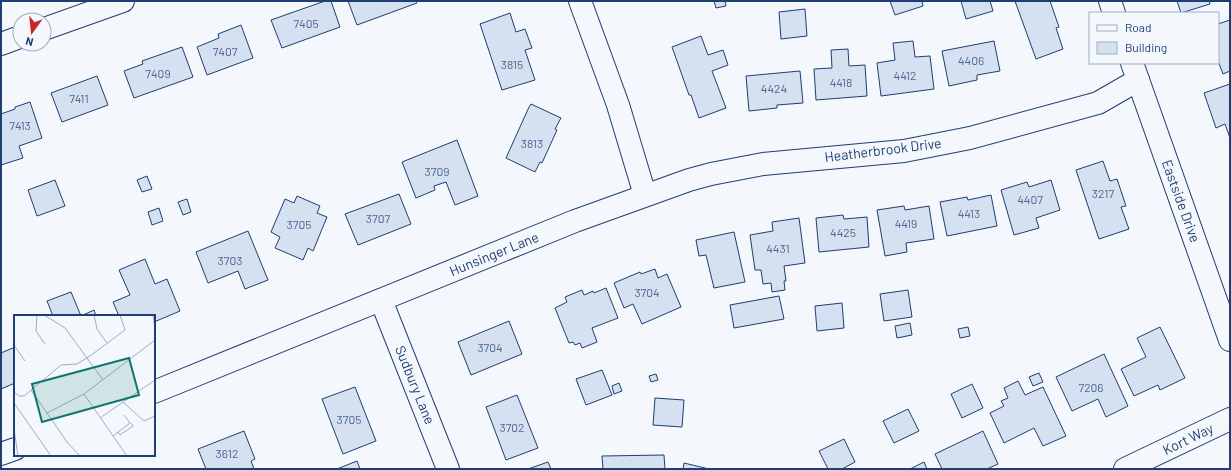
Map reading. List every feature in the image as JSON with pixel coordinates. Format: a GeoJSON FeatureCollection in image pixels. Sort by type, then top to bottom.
{"type":"FeatureCollection","features":[{"type":"Feature","properties":{"kind":"street"},"geometry":{"type":"LineString","coordinates":[[52,26],[122,1]]}},
{"type":"Feature","properties":{"kind":"street"},"geometry":{"type":"LineString","coordinates":[[580,1],[618,105],[645,195]]}},
{"type":"Feature","properties":{"kind":"street"},"geometry":{"type":"LineString","coordinates":[[1110,1],[1114,12]]}},
{"type":"Feature","properties":{"kind":"street"},"geometry":{"type":"LineString","coordinates":[[1,44],[12,41]]}},
{"type":"Feature","properties":{"kind":"street","name":"Heatherbrook Drive"},"geometry":{"type":"LineString","coordinates":[[645,195],[711,174],[762,164],[904,151],[970,138],[1098,103],[1135,71]]}},
{"type":"Feature","properties":{"kind":"street","name":"Eastside Drive"},"geometry":{"type":"LineString","coordinates":[[1135,71],[1230,340]]}},
{"type":"Feature","properties":{"kind":"street","name":"Hunsinger Lane"},"geometry":{"type":"LineString","coordinates":[[155,392],[575,221],[645,195]]}},
{"type":"Feature","properties":{"kind":"street","name":"Sudbury Lane"},"geometry":{"type":"LineString","coordinates":[[381,300],[448,469]]}},
{"type":"Feature","properties":{"kind":"street","name":"Kort Way"},"geometry":{"type":"LineString","coordinates":[[1124,469],[1230,419]]}},
{"type":"Feature","properties":{"kind":"street"},"geometry":{"type":"LineString","coordinates":[[1,454],[14,449]]}},
{"type":"Feature","properties":{"kind":"building"},"geometry":{"type":"Polygon","coordinates":[[[325,1],[331,1],[340,27],[282,48],[271,20],[325,1]]]}},
{"type":"Feature","properties":{"kind":"building"},"geometry":{"type":"Polygon","coordinates":[[[348,1],[416,1],[417,3],[357,25],[348,1]]]}},
{"type":"Feature","properties":{"kind":"building"},"geometry":{"type":"Polygon","coordinates":[[[714,1],[725,1],[726,6],[716,8],[714,1]]]}},
{"type":"Feature","properties":{"kind":"building"},"geometry":{"type":"Polygon","coordinates":[[[890,1],[922,1],[923,6],[895,15],[890,1]]]}},
{"type":"Feature","properties":{"kind":"building"},"geometry":{"type":"Polygon","coordinates":[[[961,1],[990,1],[993,11],[966,19],[961,1]]]}},
{"type":"Feature","properties":{"kind":"building"},"geometry":{"type":"Polygon","coordinates":[[[1015,1],[1050,1],[1059,27],[1056,28],[1063,49],[1036,59],[1015,1]]]}},
{"type":"Feature","properties":{"kind":"building"},"geometry":{"type":"Polygon","coordinates":[[[1177,1],[1209,1],[1210,4],[1184,12],[1181,12],[1177,1]]]}},
{"type":"Feature","properties":{"kind":"building"},"geometry":{"type":"Polygon","coordinates":[[[805,9],[807,36],[781,39],[779,12],[805,9]]]}},
{"type":"Feature","properties":{"kind":"building"},"geometry":{"type":"Polygon","coordinates":[[[510,13],[516,32],[525,29],[532,48],[525,50],[535,80],[502,90],[480,24],[510,13]]]}},
{"type":"Feature","properties":{"kind":"building"},"geometry":{"type":"Polygon","coordinates":[[[1230,20],[1230,71],[1223,74],[1219,64],[1219,24],[1230,20]]]}},
{"type":"Feature","properties":{"kind":"building"},"geometry":{"type":"Polygon","coordinates":[[[241,25],[253,58],[207,75],[197,47],[219,38],[218,34],[241,25]]]}},
{"type":"Feature","properties":{"kind":"building"},"geometry":{"type":"Polygon","coordinates":[[[701,36],[708,55],[723,50],[728,65],[712,71],[726,108],[699,118],[672,47],[701,36]]]}},
{"type":"Feature","properties":{"kind":"building"},"geometry":{"type":"Polygon","coordinates":[[[913,41],[915,57],[930,56],[934,89],[881,96],[877,63],[895,60],[893,43],[913,41]]]}},
{"type":"Feature","properties":{"kind":"building"},"geometry":{"type":"Polygon","coordinates":[[[994,41],[1000,71],[977,75],[977,80],[949,86],[942,51],[994,41]]]}},
{"type":"Feature","properties":{"kind":"building"},"geometry":{"type":"Polygon","coordinates":[[[182,47],[193,77],[134,98],[124,71],[143,64],[142,61],[182,47]]]}},
{"type":"Feature","properties":{"kind":"building"},"geometry":{"type":"Polygon","coordinates":[[[848,49],[849,66],[865,65],[867,96],[816,100],[814,69],[832,68],[831,50],[848,49]]]}},
{"type":"Feature","properties":{"kind":"building"},"geometry":{"type":"Polygon","coordinates":[[[800,71],[803,103],[777,105],[777,108],[749,111],[746,76],[800,71]]]}},
{"type":"Feature","properties":{"kind":"building"},"geometry":{"type":"Polygon","coordinates":[[[97,76],[108,105],[62,122],[51,93],[97,76]]]}},
{"type":"Feature","properties":{"kind":"building"},"geometry":{"type":"Polygon","coordinates":[[[1230,84],[1230,138],[1225,124],[1216,128],[1204,93],[1230,84]]]}},
{"type":"Feature","properties":{"kind":"building"},"geometry":{"type":"Polygon","coordinates":[[[30,102],[42,138],[19,146],[23,158],[1,165],[1,114],[30,102]]]}},
{"type":"Feature","properties":{"kind":"building"},"geometry":{"type":"Polygon","coordinates":[[[531,104],[561,118],[555,129],[557,130],[542,163],[540,162],[535,172],[506,158],[531,104]]]}},
{"type":"Feature","properties":{"kind":"building"},"geometry":{"type":"Polygon","coordinates":[[[457,140],[478,196],[455,205],[446,182],[434,186],[435,190],[416,198],[402,162],[457,140]]]}},
{"type":"Feature","properties":{"kind":"building"},"geometry":{"type":"Polygon","coordinates":[[[1103,161],[1110,181],[1117,179],[1126,206],[1121,207],[1129,229],[1099,239],[1076,170],[1103,161]]]}},
{"type":"Feature","properties":{"kind":"building"},"geometry":{"type":"Polygon","coordinates":[[[147,176],[152,189],[142,192],[137,180],[147,176]]]}},
{"type":"Feature","properties":{"kind":"building"},"geometry":{"type":"Polygon","coordinates":[[[55,180],[65,206],[37,216],[28,190],[55,180]]]}},
{"type":"Feature","properties":{"kind":"building"},"geometry":{"type":"Polygon","coordinates":[[[1051,180],[1060,210],[1036,218],[1039,228],[1014,235],[1001,190],[1027,182],[1029,187],[1051,180]]]}},
{"type":"Feature","properties":{"kind":"building"},"geometry":{"type":"Polygon","coordinates":[[[399,194],[411,224],[358,245],[345,214],[399,194]]]}},
{"type":"Feature","properties":{"kind":"building"},"geometry":{"type":"Polygon","coordinates":[[[991,195],[997,226],[947,236],[940,202],[967,197],[968,200],[991,195]]]}},
{"type":"Feature","properties":{"kind":"building"},"geometry":{"type":"Polygon","coordinates":[[[297,196],[320,206],[317,213],[327,217],[313,251],[308,248],[303,260],[275,248],[280,237],[271,232],[285,199],[294,203],[297,196]]]}},
{"type":"Feature","properties":{"kind":"building"},"geometry":{"type":"Polygon","coordinates":[[[187,199],[191,212],[183,215],[178,202],[187,199]]]}},
{"type":"Feature","properties":{"kind":"building"},"geometry":{"type":"Polygon","coordinates":[[[904,206],[905,210],[929,206],[934,239],[906,243],[907,252],[885,256],[877,210],[904,206]]]}},
{"type":"Feature","properties":{"kind":"building"},"geometry":{"type":"Polygon","coordinates":[[[159,208],[163,221],[152,225],[148,212],[159,208]]]}},
{"type":"Feature","properties":{"kind":"building"},"geometry":{"type":"Polygon","coordinates":[[[843,215],[844,219],[867,217],[869,247],[819,252],[816,218],[843,215]]]}},
{"type":"Feature","properties":{"kind":"building"},"geometry":{"type":"Polygon","coordinates":[[[799,218],[805,263],[784,266],[786,281],[784,281],[785,290],[772,292],[771,283],[763,284],[761,270],[755,270],[750,235],[773,231],[772,222],[799,218]]]}},
{"type":"Feature","properties":{"kind":"building"},"geometry":{"type":"Polygon","coordinates":[[[248,231],[268,280],[245,289],[238,271],[208,283],[196,252],[248,231]]]}},
{"type":"Feature","properties":{"kind":"building"},"geometry":{"type":"Polygon","coordinates":[[[734,232],[745,282],[714,288],[706,255],[699,256],[696,240],[734,232]]]}},
{"type":"Feature","properties":{"kind":"building"},"geometry":{"type":"Polygon","coordinates":[[[145,259],[155,284],[167,279],[180,311],[155,322],[155,315],[119,315],[113,302],[130,295],[119,270],[145,259]]]}},
{"type":"Feature","properties":{"kind":"building"},"geometry":{"type":"Polygon","coordinates":[[[655,269],[658,278],[667,274],[681,307],[642,324],[633,304],[624,308],[614,283],[640,272],[641,274],[655,269]]]}},
{"type":"Feature","properties":{"kind":"building"},"geometry":{"type":"Polygon","coordinates":[[[606,288],[618,318],[592,328],[597,342],[582,348],[580,343],[575,345],[573,342],[569,343],[555,308],[567,302],[565,297],[582,290],[584,295],[606,288]]]}},
{"type":"Feature","properties":{"kind":"building"},"geometry":{"type":"Polygon","coordinates":[[[908,290],[912,317],[884,321],[880,294],[908,290]]]}},
{"type":"Feature","properties":{"kind":"building"},"geometry":{"type":"Polygon","coordinates":[[[71,292],[81,315],[53,315],[47,301],[71,292]]]}},
{"type":"Feature","properties":{"kind":"building"},"geometry":{"type":"Polygon","coordinates":[[[779,296],[784,319],[734,328],[730,305],[779,296]]]}},
{"type":"Feature","properties":{"kind":"building"},"geometry":{"type":"Polygon","coordinates":[[[842,303],[844,328],[817,331],[815,306],[842,303]]]}},
{"type":"Feature","properties":{"kind":"building"},"geometry":{"type":"Polygon","coordinates":[[[94,310],[96,315],[83,315],[94,310]]]}},
{"type":"Feature","properties":{"kind":"building"},"geometry":{"type":"Polygon","coordinates":[[[509,321],[522,354],[471,375],[458,342],[509,321]]]}},
{"type":"Feature","properties":{"kind":"building"},"geometry":{"type":"Polygon","coordinates":[[[910,323],[912,335],[897,338],[895,326],[910,323]]]}},
{"type":"Feature","properties":{"kind":"building"},"geometry":{"type":"Polygon","coordinates":[[[968,327],[970,336],[960,338],[958,329],[968,327]]]}},
{"type":"Feature","properties":{"kind":"building"},"geometry":{"type":"Polygon","coordinates":[[[1160,327],[1185,378],[1160,390],[1158,385],[1134,396],[1121,369],[1146,357],[1137,338],[1160,327]]]}},
{"type":"Feature","properties":{"kind":"building"},"geometry":{"type":"Polygon","coordinates":[[[14,347],[14,383],[1,389],[1,353],[14,347]]]}},
{"type":"Feature","properties":{"kind":"building"},"geometry":{"type":"Polygon","coordinates":[[[1104,354],[1128,406],[1106,417],[1098,399],[1072,411],[1056,377],[1104,354]]]}},
{"type":"Feature","properties":{"kind":"building"},"geometry":{"type":"Polygon","coordinates":[[[602,370],[612,395],[586,405],[576,379],[602,370]]]}},
{"type":"Feature","properties":{"kind":"building"},"geometry":{"type":"Polygon","coordinates":[[[1039,373],[1043,382],[1033,386],[1029,377],[1039,373]]]}},
{"type":"Feature","properties":{"kind":"building"},"geometry":{"type":"Polygon","coordinates":[[[656,374],[658,380],[651,382],[649,376],[656,374]]]}},
{"type":"Feature","properties":{"kind":"building"},"geometry":{"type":"Polygon","coordinates":[[[1018,381],[1025,395],[1043,387],[1066,436],[1043,446],[1034,428],[1004,443],[990,413],[1004,406],[1001,401],[1008,398],[1004,388],[1018,381]]]}},
{"type":"Feature","properties":{"kind":"building"},"geometry":{"type":"Polygon","coordinates":[[[619,383],[622,391],[614,394],[612,386],[619,383]]]}},
{"type":"Feature","properties":{"kind":"building"},"geometry":{"type":"Polygon","coordinates":[[[972,384],[983,408],[962,418],[951,394],[972,384]]]}},
{"type":"Feature","properties":{"kind":"building"},"geometry":{"type":"Polygon","coordinates":[[[355,387],[376,441],[343,454],[322,399],[355,387]]]}},
{"type":"Feature","properties":{"kind":"building"},"geometry":{"type":"Polygon","coordinates":[[[517,395],[538,448],[506,460],[486,407],[517,395]]]}},
{"type":"Feature","properties":{"kind":"building"},"geometry":{"type":"Polygon","coordinates":[[[655,398],[684,400],[682,427],[653,425],[655,398]]]}},
{"type":"Feature","properties":{"kind":"building"},"geometry":{"type":"Polygon","coordinates":[[[908,409],[919,431],[894,443],[883,421],[908,409]]]}},
{"type":"Feature","properties":{"kind":"building"},"geometry":{"type":"Polygon","coordinates":[[[244,431],[255,459],[251,461],[254,469],[206,469],[198,449],[244,431]]]}},
{"type":"Feature","properties":{"kind":"building"},"geometry":{"type":"Polygon","coordinates":[[[983,431],[998,464],[987,469],[942,469],[935,454],[983,431]]]}},
{"type":"Feature","properties":{"kind":"building"},"geometry":{"type":"Polygon","coordinates":[[[844,439],[855,462],[842,469],[828,469],[819,451],[844,439]]]}},
{"type":"Feature","properties":{"kind":"building"},"geometry":{"type":"Polygon","coordinates":[[[664,455],[665,469],[603,469],[602,456],[664,455]]]}},
{"type":"Feature","properties":{"kind":"building"},"geometry":{"type":"Polygon","coordinates":[[[357,461],[360,469],[337,469],[357,461]]]}},
{"type":"Feature","properties":{"kind":"building"},"geometry":{"type":"Polygon","coordinates":[[[548,462],[551,469],[528,469],[548,462]]]}},
{"type":"Feature","properties":{"kind":"building"},"geometry":{"type":"Polygon","coordinates":[[[924,462],[927,469],[910,469],[924,462]]]}},
{"type":"Feature","properties":{"kind":"building"},"geometry":{"type":"Polygon","coordinates":[[[684,463],[709,469],[683,469],[684,463]]]}}]}
